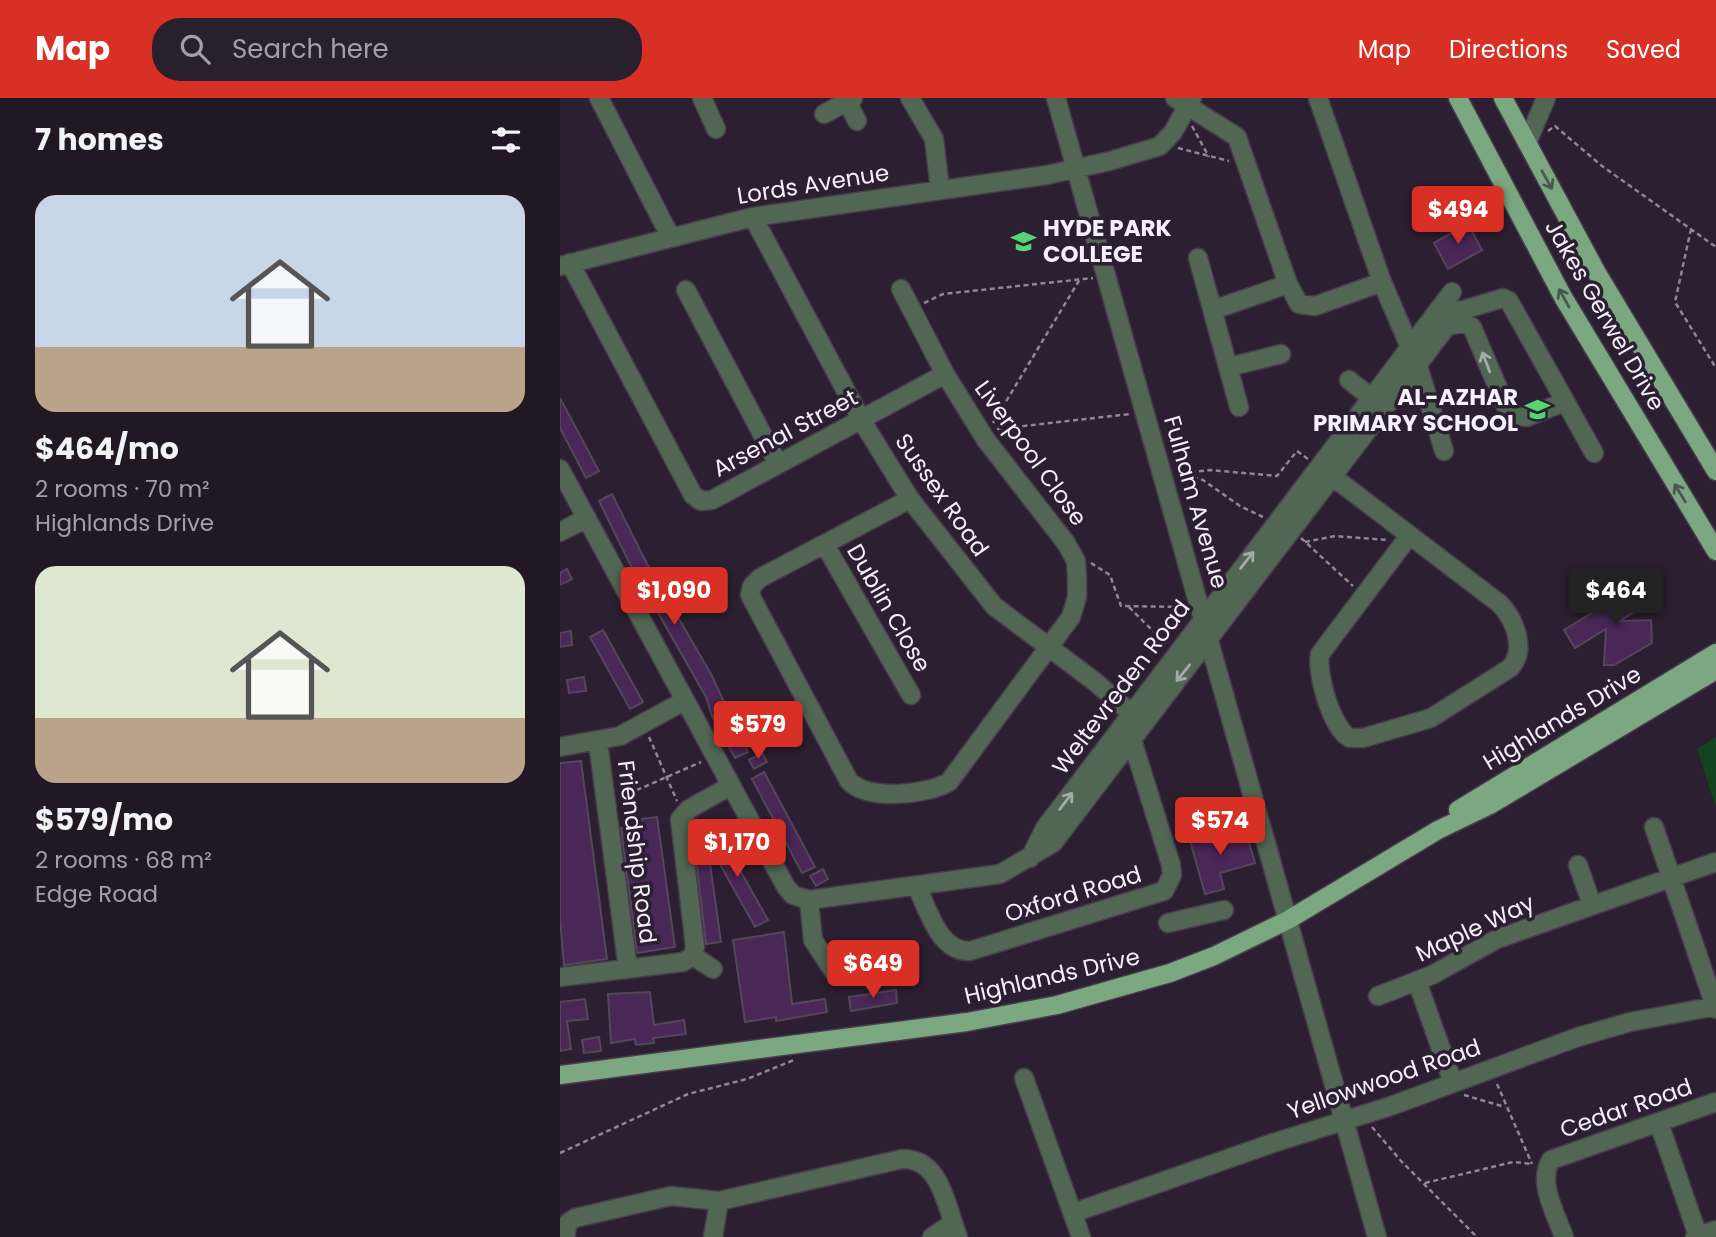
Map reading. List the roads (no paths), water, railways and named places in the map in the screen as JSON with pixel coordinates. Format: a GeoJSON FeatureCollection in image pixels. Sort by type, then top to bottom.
{"type":"FeatureCollection","features":[{"type":"Feature","properties":{"kind":"main road","name":"Jakes Gerwel Drive"},"geometry":{"type":"LineString","coordinates":[[1458,98],[1563,297],[1716,551]]}},
{"type":"Feature","properties":{"kind":"main road","name":"Jakes Gerwel Drive"},"geometry":{"type":"LineString","coordinates":[[1503,98],[1597,272],[1716,471]]}},
{"type":"Feature","properties":{"kind":"main road","name":"Highlands Drive"},"geometry":{"type":"LineString","coordinates":[[1615,723],[1716,653]]}},
{"type":"Feature","properties":{"kind":"main road","name":"Highlands Drive"},"geometry":{"type":"LineString","coordinates":[[560,1075],[967,1022],[1057,1005],[1170,972],[1214,956],[1288,920],[1438,830],[1452,813],[1716,670]]}},
{"type":"Feature","properties":{"kind":"street"},"geometry":{"type":"LineString","coordinates":[[599,98],[670,236]]}},
{"type":"Feature","properties":{"kind":"street"},"geometry":{"type":"LineString","coordinates":[[702,98],[716,128]]}},
{"type":"Feature","properties":{"kind":"street"},"geometry":{"type":"LineString","coordinates":[[910,98],[933,139],[940,190]]}},
{"type":"Feature","properties":{"kind":"street","name":"Fulham Avenue"},"geometry":{"type":"LineString","coordinates":[[1056,98],[1377,1237]]}},
{"type":"Feature","properties":{"kind":"street"},"geometry":{"type":"LineString","coordinates":[[1318,98],[1382,282],[1418,366],[1444,450]]}},
{"type":"Feature","properties":{"kind":"street"},"geometry":{"type":"LineString","coordinates":[[1527,144],[1546,98]]}},
{"type":"Feature","properties":{"kind":"street"},"geometry":{"type":"LineString","coordinates":[[824,114],[850,100],[857,121]]}},
{"type":"Feature","properties":{"kind":"street"},"geometry":{"type":"LineString","coordinates":[[1187,106],[1237,137],[1288,284],[1299,304],[1311,307],[1382,282]]}},
{"type":"Feature","properties":{"kind":"street","name":"Lords Avenue"},"geometry":{"type":"LineString","coordinates":[[565,265],[670,236],[753,217],[1077,170],[1160,146],[1173,132],[1187,106]]}},
{"type":"Feature","properties":{"kind":"street","name":"Sussex Road"},"geometry":{"type":"LineString","coordinates":[[753,217],[862,421],[910,499],[994,606],[1049,650],[1094,681],[1137,719]]}},
{"type":"Feature","properties":{"kind":"street"},"geometry":{"type":"LineString","coordinates":[[1198,258],[1239,407]]}},
{"type":"Feature","properties":{"kind":"street","name":"Arsenal Street"},"geometry":{"type":"LineString","coordinates":[[565,265],[695,498],[701,501],[712,500],[945,374]]}},
{"type":"Feature","properties":{"kind":"street"},"geometry":{"type":"LineString","coordinates":[[1213,310],[1288,284]]}},
{"type":"Feature","properties":{"kind":"street","name":"Liverpool Close"},"geometry":{"type":"LineString","coordinates":[[825,545],[760,578],[752,586],[750,595],[849,781],[862,791],[880,794],[931,789],[949,782],[1049,650],[1075,607],[1076,561],[1041,508],[986,440],[945,374],[901,289]]}},
{"type":"Feature","properties":{"kind":"street"},"geometry":{"type":"LineString","coordinates":[[686,290],[778,464]]}},
{"type":"Feature","properties":{"kind":"street","name":"Weltevreden Road"},"geometry":{"type":"LineString","coordinates":[[1137,719],[1209,640],[1291,533],[1373,398],[1452,292]]}},
{"type":"Feature","properties":{"kind":"street"},"geometry":{"type":"LineString","coordinates":[[1438,312],[1463,310],[1500,298],[1509,301],[1594,453]]}},
{"type":"Feature","properties":{"kind":"street","name":"Weltevreden Road"},"geometry":{"type":"LineString","coordinates":[[1326,473],[1418,366],[1447,326],[1466,324],[1474,330],[1510,416],[1527,417],[1564,402]]}},
{"type":"Feature","properties":{"kind":"street"},"geometry":{"type":"LineString","coordinates":[[1229,367],[1281,354]]}},
{"type":"Feature","properties":{"kind":"street"},"geometry":{"type":"LineString","coordinates":[[1349,380],[1373,398]]}},
{"type":"Feature","properties":{"kind":"street"},"geometry":{"type":"LineString","coordinates":[[560,469],[786,887],[793,895],[809,900],[813,940],[834,972]]}},
{"type":"Feature","properties":{"kind":"street"},"geometry":{"type":"LineString","coordinates":[[1326,473],[1405,542],[1506,610],[1520,651],[1515,663],[1431,718],[1363,738],[1345,736],[1335,723],[1319,659],[1324,646],[1405,542]]}},
{"type":"Feature","properties":{"kind":"street"},"geometry":{"type":"LineString","coordinates":[[825,545],[910,499]]}},
{"type":"Feature","properties":{"kind":"street"},"geometry":{"type":"LineString","coordinates":[[560,532],[587,518]]}},
{"type":"Feature","properties":{"kind":"street","name":"Weltevreden Road"},"geometry":{"type":"LineString","coordinates":[[809,900],[1000,874],[1030,858],[1062,834],[1203,618],[1291,533]]}},
{"type":"Feature","properties":{"kind":"street","name":"Dublin Close"},"geometry":{"type":"LineString","coordinates":[[825,545],[911,695]]}},
{"type":"Feature","properties":{"kind":"street"},"geometry":{"type":"LineString","coordinates":[[560,747],[620,736],[684,701]]}},
{"type":"Feature","properties":{"kind":"street","name":"Oxford Road"},"geometry":{"type":"LineString","coordinates":[[917,887],[945,941],[960,951],[999,943],[1164,891],[1172,875],[1171,865],[1125,735]]}},
{"type":"Feature","properties":{"kind":"street","name":"Friendship Road"},"geometry":{"type":"LineString","coordinates":[[598,741],[628,969]]}},
{"type":"Feature","properties":{"kind":"street"},"geometry":{"type":"LineString","coordinates":[[560,977],[683,962],[693,956],[695,947],[679,827],[683,814],[730,786]]}},
{"type":"Feature","properties":{"kind":"street"},"geometry":{"type":"LineString","coordinates":[[1654,827],[1716,1007]]}},
{"type":"Feature","properties":{"kind":"street","name":"Maple Way"},"geometry":{"type":"LineString","coordinates":[[1378,996],[1417,981],[1497,939],[1716,862]]}},
{"type":"Feature","properties":{"kind":"street"},"geometry":{"type":"LineString","coordinates":[[1578,865],[1592,905]]}},
{"type":"Feature","properties":{"kind":"street"},"geometry":{"type":"LineString","coordinates":[[1168,923],[1224,910]]}},
{"type":"Feature","properties":{"kind":"street"},"geometry":{"type":"LineString","coordinates":[[693,956],[713,970]]}},
{"type":"Feature","properties":{"kind":"street"},"geometry":{"type":"LineString","coordinates":[[1417,981],[1453,1083]]}},
{"type":"Feature","properties":{"kind":"street","name":"Yellowwood Road"},"geometry":{"type":"LineString","coordinates":[[1073,1213],[1225,1159],[1366,1115],[1492,1067],[1605,1029],[1716,1007]]}},
{"type":"Feature","properties":{"kind":"street"},"geometry":{"type":"LineString","coordinates":[[1024,1078],[1081,1237]]}},
{"type":"Feature","properties":{"kind":"street","name":"Cedar Road"},"geometry":{"type":"LineString","coordinates":[[1559,1235],[1546,1182],[1538,1167],[1551,1160],[1716,1102]]}},
{"type":"Feature","properties":{"kind":"street"},"geometry":{"type":"LineString","coordinates":[[1659,1124],[1697,1237],[1716,1230]]}},
{"type":"Feature","properties":{"kind":"street"},"geometry":{"type":"LineString","coordinates":[[565,1237],[568,1223],[575,1218],[671,1196],[719,1200],[902,1159],[916,1159],[927,1164],[934,1175],[955,1230],[932,1237]]}},
{"type":"Feature","properties":{"kind":"street"},"geometry":{"type":"LineString","coordinates":[[713,1237],[719,1200]]}},
{"type":"Feature","properties":{"kind":"place","name":"HYDE PARK COLLEGE"},"geometry":{"type":"Point","coordinates":[1023,241]}},
{"type":"Feature","properties":{"kind":"place","name":"AL-AZHAR PRIMARY SCHOOL"},"geometry":{"type":"Point","coordinates":[1538,410]}}]}
